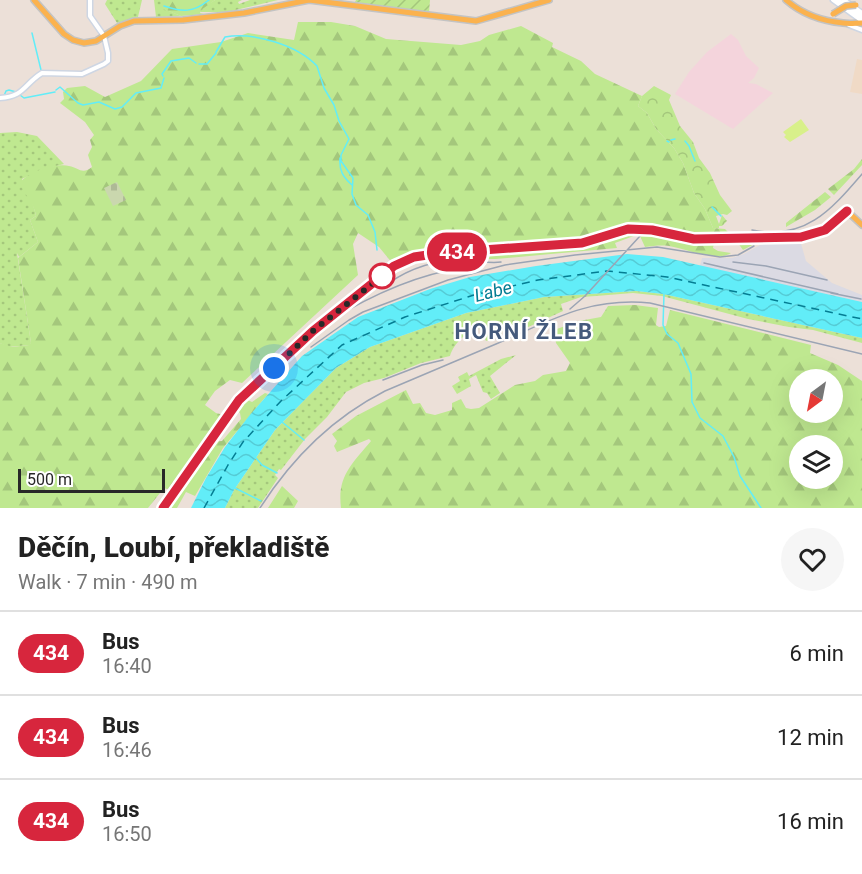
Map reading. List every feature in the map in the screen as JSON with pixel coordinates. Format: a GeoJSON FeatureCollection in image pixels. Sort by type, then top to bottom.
{"type":"FeatureCollection","features":[{"type":"Feature","properties":{"kind":"main road"},"geometry":{"type":"LineString","coordinates":[[34,0],[70,39],[87,43],[134,21],[183,20],[244,13],[304,1],[318,0],[476,21],[549,0]]}},
{"type":"Feature","properties":{"kind":"main road"},"geometry":{"type":"LineString","coordinates":[[786,0],[800,11],[814,17],[846,24],[861,19]]}},
{"type":"Feature","properties":{"kind":"main road"},"geometry":{"type":"LineString","coordinates":[[814,17],[825,17],[849,5],[862,8]]}},
{"type":"Feature","properties":{"kind":"main road"},"geometry":{"type":"LineString","coordinates":[[163,508],[243,395],[313,331],[394,266],[405,260],[441,253],[582,243],[619,230],[638,228],[694,239],[801,237],[825,230],[847,211],[862,225]]}},
{"type":"Feature","properties":{"kind":"street"},"geometry":{"type":"LineString","coordinates":[[0,98],[14,97],[21,93],[42,74],[52,72],[82,74],[104,64],[109,57],[104,36],[90,16],[90,0]]}},
{"type":"Feature","properties":{"kind":"street"},"geometry":{"type":"LineString","coordinates":[[833,0],[861,19]]}},
{"type":"Feature","properties":{"kind":"street"},"geometry":{"type":"LineString","coordinates":[[838,0],[855,15]]}},
{"type":"Feature","properties":{"kind":"street"},"geometry":{"type":"LineString","coordinates":[[844,0],[861,19]]}},
{"type":"Feature","properties":{"kind":"street"},"geometry":{"type":"LineString","coordinates":[[846,24],[862,30]]}},
{"type":"Feature","properties":{"kind":"shaded area"},"geometry":{"type":"Polygon","coordinates":[[[731,34],[738,40],[746,56],[759,68],[754,78],[748,83],[756,84],[773,93],[733,129],[675,94],[689,72],[707,52],[731,34]]]}},
{"type":"Feature","properties":{"kind":"shaded area"},"geometry":{"type":"Polygon","coordinates":[[[857,59],[862,60],[862,94],[850,92],[857,59]]]}},
{"type":"Feature","properties":{"kind":"shaded area"},"geometry":{"type":"Polygon","coordinates":[[[769,240],[800,240],[806,261],[832,283],[862,295],[862,302],[700,266],[702,258],[732,258],[769,240]]]}},
{"type":"Feature","properties":{"kind":"green space"},"geometry":{"type":"Polygon","coordinates":[[[107,0],[142,0],[138,17],[117,23],[105,4],[107,0]]]}},
{"type":"Feature","properties":{"kind":"green space"},"geometry":{"type":"Polygon","coordinates":[[[154,0],[164,0],[164,9],[181,16],[156,17],[154,0]]]}},
{"type":"Feature","properties":{"kind":"green space"},"geometry":{"type":"Polygon","coordinates":[[[164,0],[215,0],[201,10],[200,13],[204,14],[181,16],[163,9],[164,0]]]}},
{"type":"Feature","properties":{"kind":"green space"},"geometry":{"type":"Polygon","coordinates":[[[215,0],[242,0],[238,2],[239,4],[250,0],[278,0],[227,12],[200,12],[202,8],[215,0]]]}},
{"type":"Feature","properties":{"kind":"green space"},"geometry":{"type":"Polygon","coordinates":[[[356,0],[430,0],[429,13],[355,2],[356,0]]]}},
{"type":"Feature","properties":{"kind":"green space"},"geometry":{"type":"Polygon","coordinates":[[[298,22],[331,22],[355,26],[386,39],[461,45],[480,41],[489,35],[521,26],[553,43],[552,47],[581,61],[595,74],[642,96],[638,106],[647,113],[656,129],[674,148],[713,228],[725,229],[728,232],[727,237],[698,237],[630,227],[581,242],[442,251],[393,264],[379,247],[358,233],[353,244],[358,275],[242,383],[230,380],[215,391],[205,405],[216,413],[224,415],[173,491],[164,488],[148,508],[0,508],[0,343],[12,347],[31,343],[18,258],[38,242],[30,220],[36,216],[35,211],[20,183],[29,175],[50,167],[64,165],[83,171],[92,167],[88,155],[92,147],[90,140],[94,135],[85,122],[60,103],[64,99],[63,92],[67,88],[85,86],[105,97],[141,81],[172,49],[221,42],[248,33],[294,40],[298,22]]]}},
{"type":"Feature","properties":{"kind":"green space"},"geometry":{"type":"Polygon","coordinates":[[[654,86],[671,95],[669,100],[680,126],[693,142],[699,158],[732,211],[727,215],[723,214],[716,216],[719,224],[722,215],[727,221],[719,228],[713,228],[674,148],[656,129],[647,113],[638,106],[642,96],[654,86]]]}},
{"type":"Feature","properties":{"kind":"green space"},"geometry":{"type":"Polygon","coordinates":[[[801,119],[809,130],[790,142],[784,137],[786,135],[783,132],[801,119]]]}},
{"type":"Feature","properties":{"kind":"green space"},"geometry":{"type":"Polygon","coordinates":[[[17,132],[37,136],[64,164],[41,170],[22,179],[35,211],[36,216],[30,220],[38,242],[19,257],[17,253],[31,343],[8,347],[0,343],[0,133],[17,132]]]}},
{"type":"Feature","properties":{"kind":"green space"},"geometry":{"type":"Polygon","coordinates":[[[862,159],[862,165],[834,195],[828,189],[854,169],[862,159]]]}},
{"type":"Feature","properties":{"kind":"green space"},"geometry":{"type":"Polygon","coordinates":[[[117,182],[126,200],[113,206],[104,188],[117,182]]]}},
{"type":"Feature","properties":{"kind":"green space"},"geometry":{"type":"Polygon","coordinates":[[[825,192],[831,197],[815,210],[786,227],[786,223],[825,192]]]}},
{"type":"Feature","properties":{"kind":"green space"},"geometry":{"type":"Polygon","coordinates":[[[640,230],[692,240],[762,240],[743,250],[738,243],[725,241],[714,243],[713,248],[718,251],[731,253],[718,256],[669,246],[645,247],[639,234],[615,243],[617,248],[496,259],[450,259],[427,263],[422,258],[442,254],[581,245],[628,231],[640,230]]]}},
{"type":"Feature","properties":{"kind":"green space"},"geometry":{"type":"Polygon","coordinates":[[[636,291],[663,294],[862,338],[862,343],[813,330],[748,319],[662,296],[633,293],[581,297],[561,304],[563,311],[526,328],[519,326],[501,332],[502,335],[486,341],[480,328],[475,330],[458,342],[450,356],[421,363],[384,378],[364,383],[346,392],[281,470],[279,469],[275,475],[278,478],[258,508],[225,508],[234,490],[275,430],[336,368],[370,347],[466,313],[544,297],[636,291]]]}},
{"type":"Feature","properties":{"kind":"green space"},"geometry":{"type":"Polygon","coordinates":[[[635,305],[658,308],[656,325],[659,327],[666,326],[670,310],[811,345],[810,353],[838,365],[862,381],[862,508],[341,508],[341,487],[347,471],[371,441],[369,439],[337,452],[334,446],[337,441],[332,434],[356,416],[406,390],[413,404],[420,403],[426,413],[435,415],[452,410],[452,403],[461,399],[466,408],[479,408],[515,385],[535,381],[543,375],[566,371],[570,363],[556,343],[554,330],[579,321],[601,317],[608,306],[635,305]]]}},
{"type":"Feature","properties":{"kind":"green space"},"geometry":{"type":"Polygon","coordinates":[[[516,355],[490,376],[500,393],[491,399],[487,393],[483,392],[476,375],[469,379],[471,386],[457,394],[452,386],[460,381],[458,377],[467,372],[469,376],[501,359],[516,355]]]}},
{"type":"Feature","properties":{"kind":"green space"},"geometry":{"type":"Polygon","coordinates":[[[265,393],[268,394],[223,448],[195,496],[186,492],[177,508],[167,508],[210,442],[222,441],[241,419],[240,413],[234,408],[243,398],[252,402],[265,393]]]}},
{"type":"Feature","properties":{"kind":"green space"},"geometry":{"type":"Polygon","coordinates":[[[282,486],[298,501],[294,508],[268,508],[282,486]]]}},
{"type":"Feature","properties":{"kind":"water","name":"Labe"},"geometry":{"type":"Polygon","coordinates":[[[627,254],[663,257],[862,302],[862,338],[663,294],[636,291],[544,297],[466,313],[370,347],[336,368],[275,430],[234,490],[225,508],[191,508],[225,447],[249,416],[302,356],[358,317],[430,289],[470,277],[627,254]]]}},
{"type":"Feature","properties":{"kind":"waterway"},"geometry":{"type":"LineString","coordinates":[[164,6],[187,10],[198,7],[209,0]]}},
{"type":"Feature","properties":{"kind":"waterway"},"geometry":{"type":"LineString","coordinates":[[32,33],[41,70]]}},
{"type":"Feature","properties":{"kind":"waterway"},"geometry":{"type":"LineString","coordinates":[[216,52],[225,37],[249,36],[287,46],[317,66],[324,88],[349,139],[341,155],[341,161],[353,178],[352,194],[356,205],[368,215],[375,232],[377,250]]}},
{"type":"Feature","properties":{"kind":"waterway"},"geometry":{"type":"LineString","coordinates":[[199,64],[207,64],[216,53]]}},
{"type":"Feature","properties":{"kind":"waterway"},"geometry":{"type":"LineString","coordinates":[[163,76],[162,74],[171,61],[189,58],[196,63]]}},
{"type":"Feature","properties":{"kind":"waterway"},"geometry":{"type":"LineString","coordinates":[[56,90],[60,87],[83,105],[99,102],[115,109],[122,107],[136,93],[161,88],[164,78]]}},
{"type":"Feature","properties":{"kind":"waterway"},"geometry":{"type":"LineString","coordinates":[[4,96],[6,91],[16,92]]}},
{"type":"Feature","properties":{"kind":"waterway"},"geometry":{"type":"LineString","coordinates":[[20,95],[24,98],[55,92]]}},
{"type":"Feature","properties":{"kind":"waterway"},"geometry":{"type":"LineString","coordinates":[[671,140],[675,139]]}},
{"type":"Feature","properties":{"kind":"waterway"},"geometry":{"type":"LineString","coordinates":[[685,141],[695,161]]}},
{"type":"Feature","properties":{"kind":"waterway"},"geometry":{"type":"LineString","coordinates":[[340,158],[342,173],[352,185]]}},
{"type":"Feature","properties":{"kind":"waterway"},"geometry":{"type":"LineString","coordinates":[[712,207],[721,216]]}},
{"type":"Feature","properties":{"kind":"waterway"},"geometry":{"type":"LineString","coordinates":[[387,274],[389,278]]}},
{"type":"Feature","properties":{"kind":"waterway"},"geometry":{"type":"LineString","coordinates":[[664,294],[663,325],[667,334],[678,343],[691,374],[692,402],[700,418],[723,436],[734,457],[740,476],[761,508]]}},
{"type":"Feature","properties":{"kind":"waterway"},"geometry":{"type":"LineString","coordinates":[[282,422],[304,440]]}},
{"type":"Feature","properties":{"kind":"waterway"},"geometry":{"type":"LineString","coordinates":[[256,458],[262,465],[277,473]]}},
{"type":"Feature","properties":{"kind":"waterway"},"geometry":{"type":"LineString","coordinates":[[235,488],[261,501]]}},
{"type":"Feature","properties":{"kind":"ferry route"},"geometry":{"type":"LineString","coordinates":[[204,508],[243,442],[281,401],[342,345],[405,317],[474,295],[538,280],[607,271],[667,277],[862,319]]}},
{"type":"Feature","properties":{"kind":"railway"},"geometry":{"type":"LineString","coordinates":[[752,230],[771,232],[802,227],[828,210],[862,174]]}},
{"type":"Feature","properties":{"kind":"railway"},"geometry":{"type":"LineString","coordinates":[[570,309],[585,296],[640,236]]}},
{"type":"Feature","properties":{"kind":"railway"},"geometry":{"type":"LineString","coordinates":[[311,347],[363,312],[448,280],[505,265],[657,247],[720,257],[738,255],[754,246]]}},
{"type":"Feature","properties":{"kind":"railway"},"geometry":{"type":"LineString","coordinates":[[389,283],[415,269],[434,263],[454,260],[501,262]]}},
{"type":"Feature","properties":{"kind":"railway"},"geometry":{"type":"LineString","coordinates":[[733,262],[766,266],[827,280]]}},
{"type":"Feature","properties":{"kind":"railway"},"geometry":{"type":"LineString","coordinates":[[704,263],[838,294]]}},
{"type":"Feature","properties":{"kind":"railway"},"geometry":{"type":"LineString","coordinates":[[329,321],[360,303],[410,281],[462,268]]}},
{"type":"Feature","properties":{"kind":"railway"},"geometry":{"type":"LineString","coordinates":[[831,293],[861,299]]}},
{"type":"Feature","properties":{"kind":"railway"},"geometry":{"type":"LineString","coordinates":[[260,508],[300,456],[331,427],[366,402],[385,391],[552,319],[588,307],[628,302],[650,303],[862,354]]}},
{"type":"Feature","properties":{"kind":"railway"},"geometry":{"type":"LineString","coordinates":[[255,390],[335,317]]}},
{"type":"Feature","properties":{"kind":"railway"},"geometry":{"type":"LineString","coordinates":[[383,380],[422,365],[443,360]]}},
{"type":"Feature","properties":{"kind":"bus line","name":"434"},"geometry":{"type":"LineString","coordinates":[[163,508],[243,395],[313,331],[394,266],[405,260],[441,253],[582,243],[619,230],[638,228],[694,239],[801,237],[825,230],[847,211]]}},
{"type":"Feature","properties":{"kind":"district","name":"HORNÍ ŽLEB"},"geometry":{"type":"Point","coordinates":[524,331]}},
{"type":"Feature","properties":{"kind":"route"},"geometry":{"type":"LineString","coordinates":[[274,368],[313,331],[382,276]]}}]}
